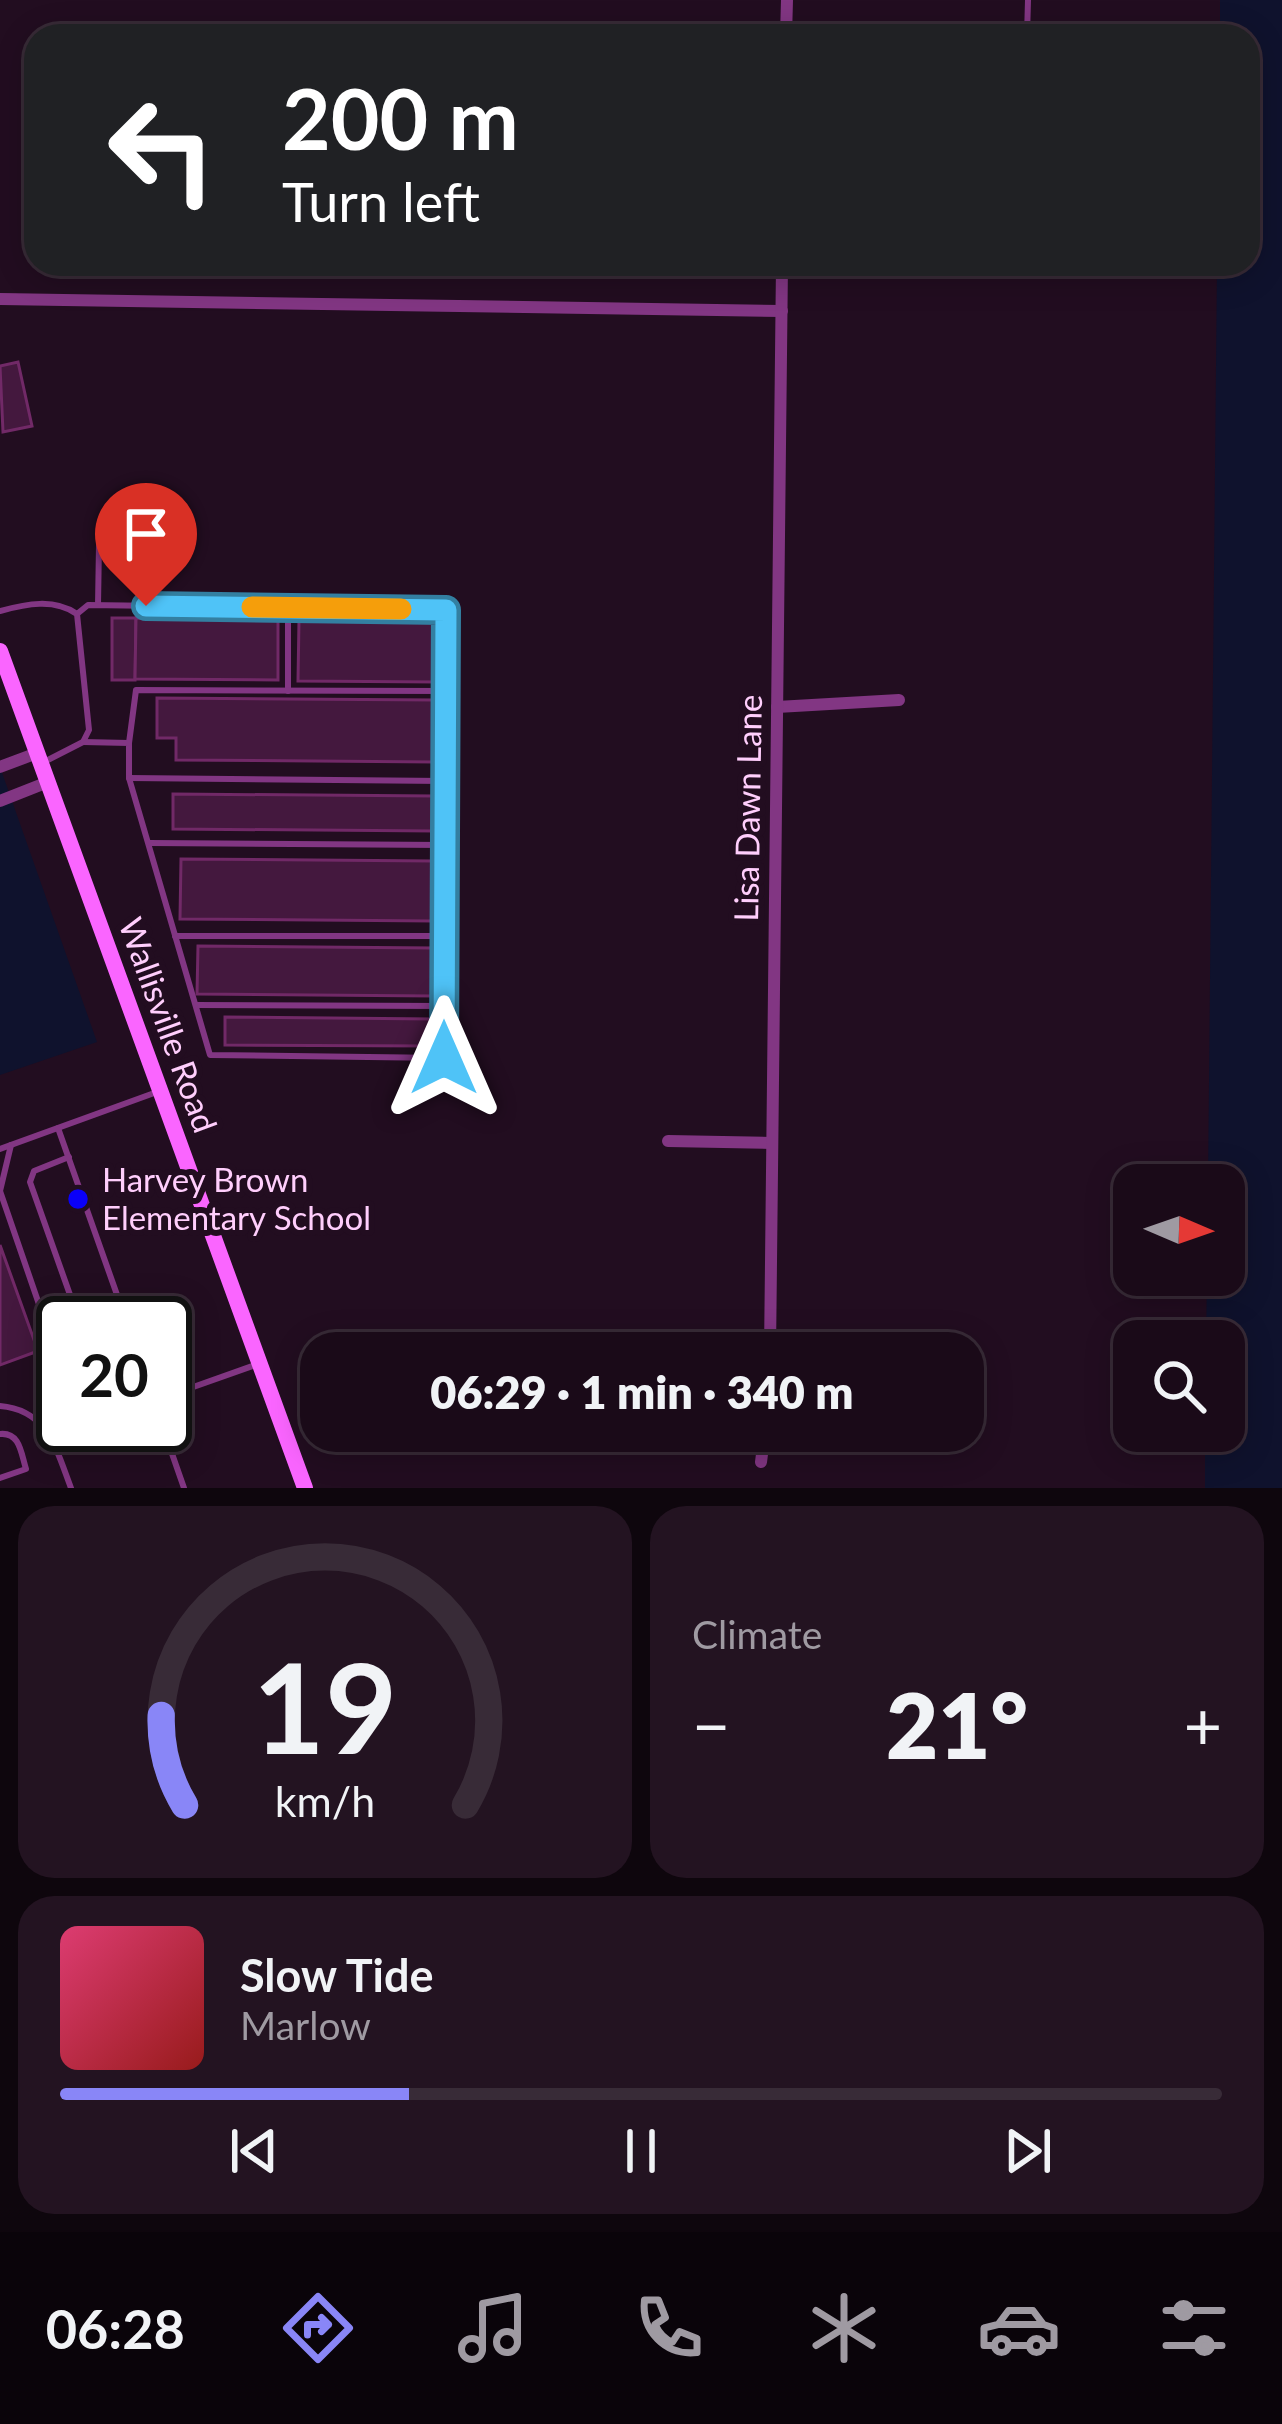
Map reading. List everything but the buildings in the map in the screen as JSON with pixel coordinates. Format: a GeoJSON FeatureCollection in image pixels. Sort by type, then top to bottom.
{"type":"FeatureCollection","features":[{"type":"Feature","properties":{"kind":"main road","name":"Wallisville Road"},"geometry":{"type":"LineString","coordinates":[[0,651],[305,1488]]}},
{"type":"Feature","properties":{"kind":"street","name":"Lisa Dawn Lane"},"geometry":{"type":"LineString","coordinates":[[770,1332],[782,276]]}},
{"type":"Feature","properties":{"kind":"street"},"geometry":{"type":"LineString","coordinates":[[0,299],[782,311]]}},
{"type":"Feature","properties":{"kind":"street"},"geometry":{"type":"LineString","coordinates":[[777,707],[899,700]]}},
{"type":"Feature","properties":{"kind":"street"},"geometry":{"type":"LineString","coordinates":[[0,767],[39,758]]}},
{"type":"Feature","properties":{"kind":"street"},"geometry":{"type":"LineString","coordinates":[[0,800],[47,782]]}},
{"type":"Feature","properties":{"kind":"street"},"geometry":{"type":"LineString","coordinates":[[668,1141],[772,1143]]}},
{"type":"Feature","properties":{"kind":"street"},"geometry":{"type":"LineString","coordinates":[[760,1462],[762,1452]]}},
{"type":"Feature","properties":{"kind":"lane"},"geometry":{"type":"LineString","coordinates":[[98,605],[99,545]]}},
{"type":"Feature","properties":{"kind":"lane"},"geometry":{"type":"LineString","coordinates":[[0,611],[26,604],[63,604],[77,614],[89,730],[83,742]]}},
{"type":"Feature","properties":{"kind":"lane"},"geometry":{"type":"LineString","coordinates":[[77,614],[88,605],[446,610],[446,691],[445,781],[445,936],[444,1058],[210,1055],[128,778],[136,690],[446,691]]}},
{"type":"Feature","properties":{"kind":"lane"},"geometry":{"type":"LineString","coordinates":[[288,608],[288,691]]}},
{"type":"Feature","properties":{"kind":"lane"},"geometry":{"type":"LineString","coordinates":[[39,758],[83,742],[128,743]]}},
{"type":"Feature","properties":{"kind":"lane"},"geometry":{"type":"LineString","coordinates":[[128,778],[445,781]]}},
{"type":"Feature","properties":{"kind":"lane"},"geometry":{"type":"LineString","coordinates":[[147,843],[445,845]]}},
{"type":"Feature","properties":{"kind":"lane"},"geometry":{"type":"LineString","coordinates":[[175,936],[445,936]]}},
{"type":"Feature","properties":{"kind":"lane"},"geometry":{"type":"LineString","coordinates":[[195,1005],[444,1006]]}},
{"type":"Feature","properties":{"kind":"lane"},"geometry":{"type":"LineString","coordinates":[[0,1149],[160,1090]]}},
{"type":"Feature","properties":{"kind":"lane"},"geometry":{"type":"LineString","coordinates":[[58,1128],[118,1296]]}},
{"type":"Feature","properties":{"kind":"lane"},"geometry":{"type":"LineString","coordinates":[[11,1145],[0,1191],[36,1296]]}},
{"type":"Feature","properties":{"kind":"lane"},"geometry":{"type":"LineString","coordinates":[[69,1157],[34,1171],[30,1182],[70,1296]]}},
{"type":"Feature","properties":{"kind":"lane"},"geometry":{"type":"LineString","coordinates":[[192,1387],[259,1363]]}},
{"type":"Feature","properties":{"kind":"lane"},"geometry":{"type":"LineString","coordinates":[[0,1406],[27,1412],[50,1431],[71,1488]]}},
{"type":"Feature","properties":{"kind":"lane"},"geometry":{"type":"LineString","coordinates":[[0,1434],[17,1439],[26,1468],[0,1478]]}},
{"type":"Feature","properties":{"kind":"lane"},"geometry":{"type":"LineString","coordinates":[[171,1452],[184,1488]]}},
{"type":"Feature","properties":{"kind":"shaded area"},"geometry":{"type":"Polygon","coordinates":[[[1220,0],[1282,0],[1282,1488],[1205,1488],[1205,1452],[1245,1452],[1245,1320],[1206,1320],[1207,1296],[1245,1296],[1245,1164],[1208,1164],[1217,276],[1260,276],[1260,24],[1220,24],[1220,0]]]}},
{"type":"Feature","properties":{"kind":"shaded area"},"geometry":{"type":"Polygon","coordinates":[[[0,767],[97,1042],[0,1075],[0,767]]]}},
{"type":"Feature","properties":{"kind":"slow traffic"},"geometry":{"type":"LineString","coordinates":[[252,607],[401,609]]}},
{"type":"Feature","properties":{"kind":"place","name":"Harvey Brown Elementary School"},"geometry":{"type":"Point","coordinates":[78,1199]}},
{"type":"Feature","properties":{"kind":"route"},"geometry":{"type":"LineString","coordinates":[[146,606],[446,610],[444,1058]]}}]}
